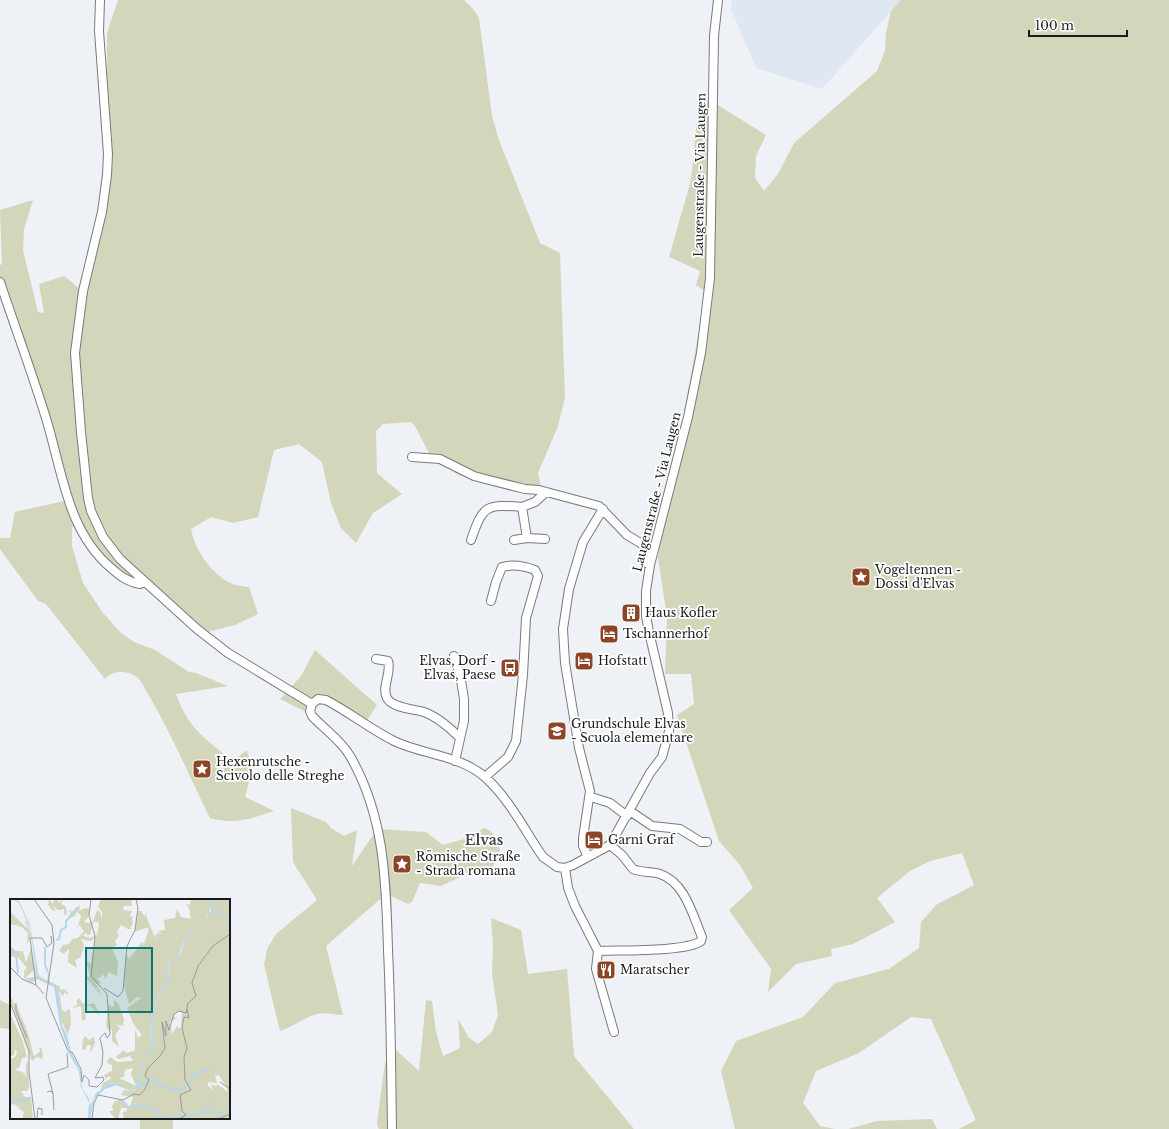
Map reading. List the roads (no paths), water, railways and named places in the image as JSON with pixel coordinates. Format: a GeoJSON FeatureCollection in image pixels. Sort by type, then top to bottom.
{"type":"FeatureCollection","features":[{"type":"Feature","properties":{"kind":"street"},"geometry":{"type":"LineString","coordinates":[[100,0],[99,31],[108,154],[108,175],[104,200],[88,265],[76,334],[75,353],[80,424],[88,498],[97,525],[112,550],[144,582],[211,641],[312,704]]}},
{"type":"Feature","properties":{"kind":"street","name":"Laugenstraße - Via Laugen"},"geometry":{"type":"LineString","coordinates":[[610,845],[650,773],[662,757],[669,731],[668,713],[646,616],[646,591],[655,543],[688,417],[701,353],[708,293],[714,36],[718,0]]}},
{"type":"Feature","properties":{"kind":"street"},"geometry":{"type":"LineString","coordinates":[[0,282],[46,417],[67,495],[76,521],[92,549],[104,562],[127,580],[140,584],[144,582]]}},
{"type":"Feature","properties":{"kind":"street"},"geometry":{"type":"LineString","coordinates":[[412,457],[440,459],[479,477],[593,503],[603,509],[627,535],[642,544],[645,550],[646,563],[650,565]]}},
{"type":"Feature","properties":{"kind":"street"},"geometry":{"type":"LineString","coordinates":[[471,540],[478,520],[485,510],[495,505],[522,507],[535,502],[546,492]]}},
{"type":"Feature","properties":{"kind":"street"},"geometry":{"type":"LineString","coordinates":[[522,507],[527,538]]}},
{"type":"Feature","properties":{"kind":"street"},"geometry":{"type":"LineString","coordinates":[[588,857],[583,846],[583,838],[591,797],[579,748],[565,664],[563,629],[569,589],[583,542],[603,509]]}},
{"type":"Feature","properties":{"kind":"street"},"geometry":{"type":"LineString","coordinates":[[514,540],[527,538],[545,539]]}},
{"type":"Feature","properties":{"kind":"street"},"geometry":{"type":"LineString","coordinates":[[642,544],[655,543]]}},
{"type":"Feature","properties":{"kind":"street"},"geometry":{"type":"LineString","coordinates":[[485,777],[508,757],[516,741],[525,656],[526,618],[538,576],[535,570],[527,567],[509,565],[502,567],[491,601]]}},
{"type":"Feature","properties":{"kind":"street"},"geometry":{"type":"LineString","coordinates":[[454,656],[460,674],[464,699],[464,721],[459,737],[455,761]]}},
{"type":"Feature","properties":{"kind":"street"},"geometry":{"type":"LineString","coordinates":[[376,659],[388,661],[390,668],[385,688],[386,696],[390,702],[425,712],[442,721],[459,737]]}},
{"type":"Feature","properties":{"kind":"street"},"geometry":{"type":"LineString","coordinates":[[392,1129],[387,921],[378,823],[349,754],[338,740],[312,716],[310,712],[312,704],[318,699],[326,700],[395,741],[417,750],[466,765],[485,777],[510,808],[543,857],[551,864],[565,868],[610,845],[622,855],[633,869],[660,874],[669,878],[684,896],[702,937],[701,941],[698,943],[679,948],[598,951]]}},
{"type":"Feature","properties":{"kind":"street"},"geometry":{"type":"LineString","coordinates":[[591,797],[610,803],[652,826],[680,829],[701,842],[707,842]]}},
{"type":"Feature","properties":{"kind":"street"},"geometry":{"type":"LineString","coordinates":[[565,868],[568,888],[575,906],[598,951],[596,969],[614,1032]]}},
{"type":"Feature","properties":{"kind":"place","name":"Vogeltennen - Dossi d'Elvas"},"geometry":{"type":"Point","coordinates":[861,577]}},
{"type":"Feature","properties":{"kind":"place","name":"Haus Kofler"},"geometry":{"type":"Point","coordinates":[631,613]}},
{"type":"Feature","properties":{"kind":"place","name":"Tschannerhof"},"geometry":{"type":"Point","coordinates":[609,634]}},
{"type":"Feature","properties":{"kind":"place","name":"Hofstatt"},"geometry":{"type":"Point","coordinates":[584,661]}},
{"type":"Feature","properties":{"kind":"place","name":"Elvas, Dorf - Elvas, Paese"},"geometry":{"type":"Point","coordinates":[510,668]}},
{"type":"Feature","properties":{"kind":"place","name":"Grundschule Elvas - Scuola elementare"},"geometry":{"type":"Point","coordinates":[557,731]}},
{"type":"Feature","properties":{"kind":"place","name":"Hexenrutsche - Scivolo delle Streghe"},"geometry":{"type":"Point","coordinates":[202,769]}},
{"type":"Feature","properties":{"kind":"place","name":"Garni Graf"},"geometry":{"type":"Point","coordinates":[594,840]}},
{"type":"Feature","properties":{"kind":"place","name":"Römische Straße - Strada romana"},"geometry":{"type":"Point","coordinates":[402,864]}},
{"type":"Feature","properties":{"kind":"place","name":"Maratscher"},"geometry":{"type":"Point","coordinates":[606,970]}},
{"type":"Feature","properties":{"kind":"district","name":"Elvas"},"geometry":{"type":"Point","coordinates":[484,840]}}]}
